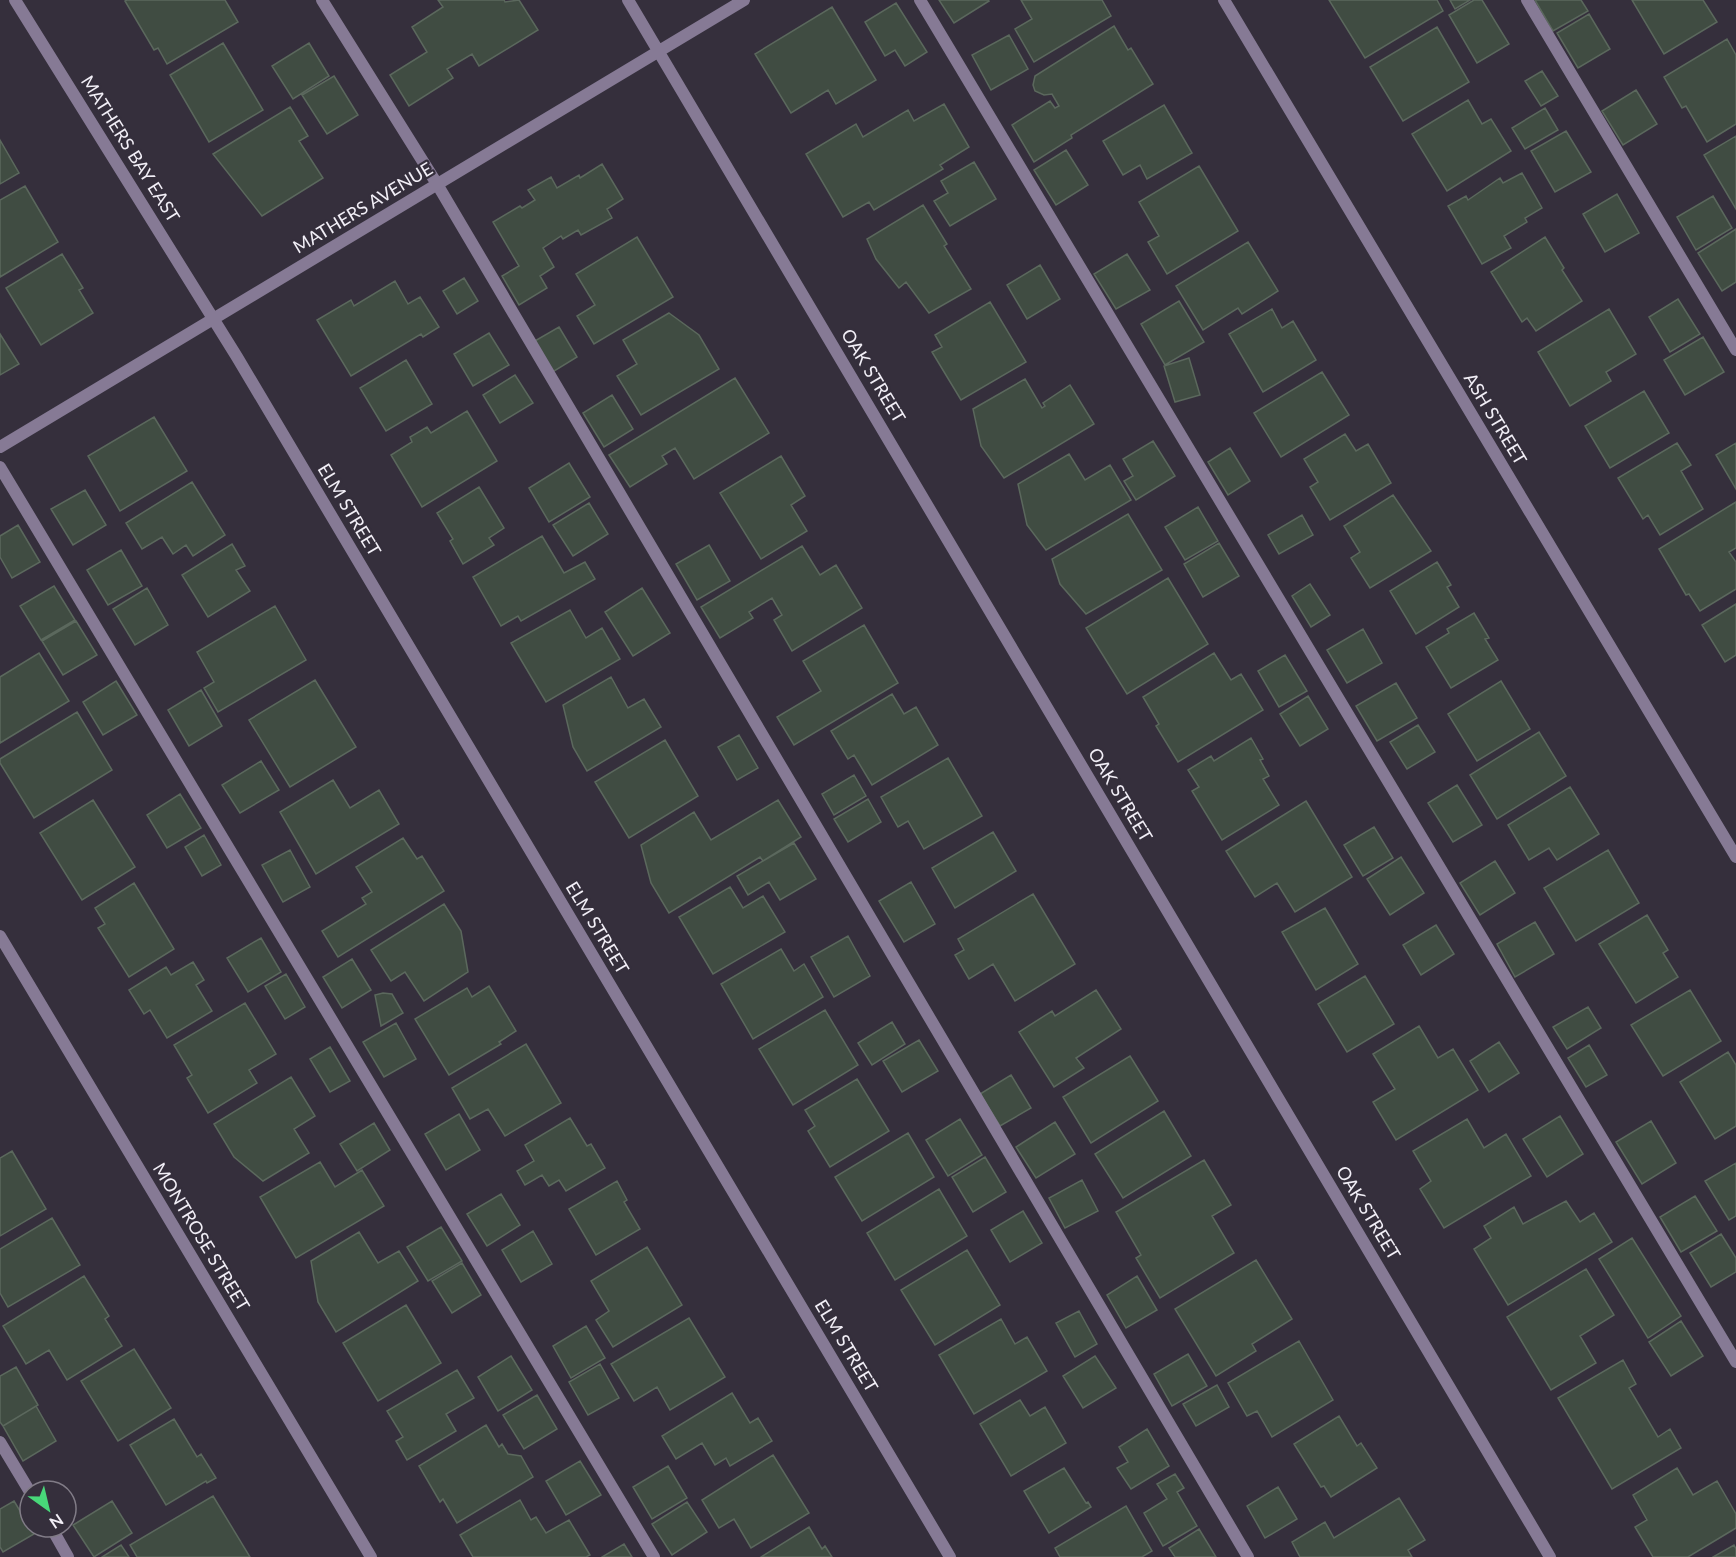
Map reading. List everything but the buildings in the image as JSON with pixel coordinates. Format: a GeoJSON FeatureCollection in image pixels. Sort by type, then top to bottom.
{"type":"FeatureCollection","features":[{"type":"Feature","properties":{"kind":"street","name":"MATHERS BAY EAST"},"geometry":{"type":"LineString","coordinates":[[15,0],[214,318]]}},
{"type":"Feature","properties":{"kind":"street"},"geometry":{"type":"LineString","coordinates":[[322,0],[436,184],[1248,1557]]}},
{"type":"Feature","properties":{"kind":"street"},"geometry":{"type":"LineString","coordinates":[[628,0],[659,51]]}},
{"type":"Feature","properties":{"kind":"street","name":"MATHERS AVENUE"},"geometry":{"type":"LineString","coordinates":[[0,447],[744,0]]}},
{"type":"Feature","properties":{"kind":"street"},"geometry":{"type":"LineString","coordinates":[[920,0],[1736,1362]]}},
{"type":"Feature","properties":{"kind":"street","name":"ASH STREET"},"geometry":{"type":"LineString","coordinates":[[1224,0],[1736,857]]}},
{"type":"Feature","properties":{"kind":"street"},"geometry":{"type":"LineString","coordinates":[[1527,0],[1736,350]]}},
{"type":"Feature","properties":{"kind":"street","name":"OAK STREET"},"geometry":{"type":"LineString","coordinates":[[659,51],[1550,1557]]}},
{"type":"Feature","properties":{"kind":"street","name":"ELM STREET"},"geometry":{"type":"LineString","coordinates":[[214,318],[950,1557]]}},
{"type":"Feature","properties":{"kind":"street"},"geometry":{"type":"LineString","coordinates":[[0,467],[654,1557]]}},
{"type":"Feature","properties":{"kind":"street","name":"MONTROSE STREET"},"geometry":{"type":"LineString","coordinates":[[0,936],[371,1557]]}},
{"type":"Feature","properties":{"kind":"street"},"geometry":{"type":"LineString","coordinates":[[0,1442],[22,1479]]}},
{"type":"Feature","properties":{"kind":"street"},"geometry":{"type":"LineString","coordinates":[[58,1539],[68,1557]]}}]}
